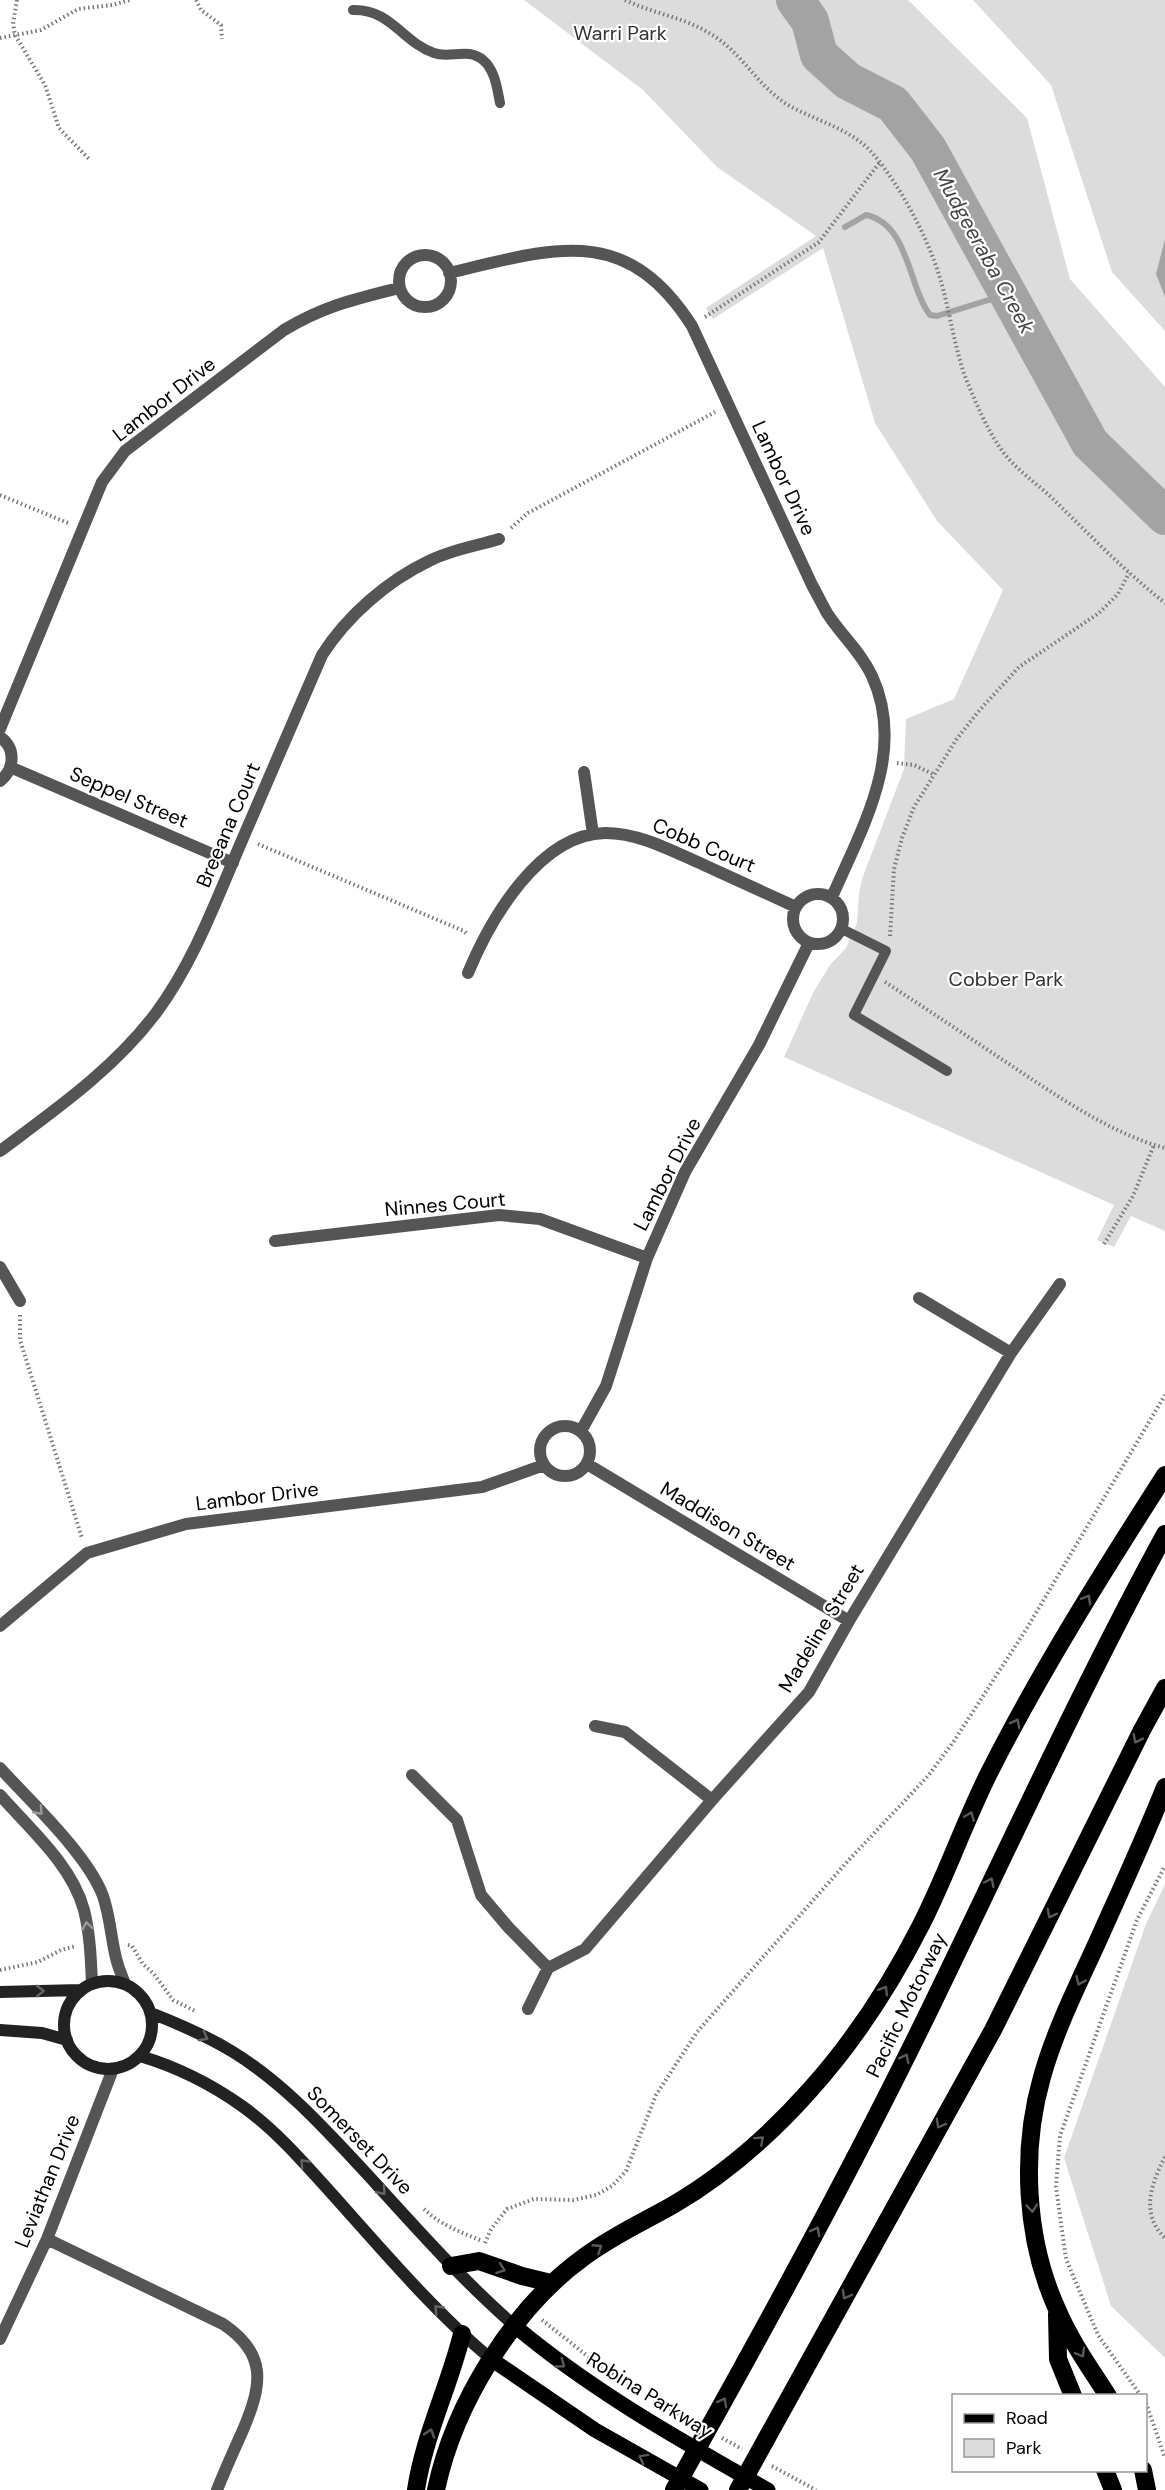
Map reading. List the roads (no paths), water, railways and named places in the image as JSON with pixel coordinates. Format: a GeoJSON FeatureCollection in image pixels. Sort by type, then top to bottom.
{"type":"FeatureCollection","features":[{"type":"Feature","properties":{"kind":"highway"},"geometry":{"type":"LineString","coordinates":[[436,2490],[440,2470],[456,2425],[472,2390],[492,2359],[552,2283],[585,2256],[621,2233],[675,2204],[738,2159],[811,2090],[870,2011],[921,1925],[988,1774],[1036,1686],[1093,1588],[1165,1475]]}},
{"type":"Feature","properties":{"kind":"highway","name":"Pacific Motorway"},"geometry":{"type":"LineString","coordinates":[[674,2490],[853,2162],[1117,1624],[1165,1533]]}},
{"type":"Feature","properties":{"kind":"highway"},"geometry":{"type":"LineString","coordinates":[[738,2490],[993,2030],[1165,1688]]}},
{"type":"Feature","properties":{"kind":"highway"},"geometry":{"type":"LineString","coordinates":[[1107,2394],[1056,2309],[1042,2265],[1033,2223],[1030,2150],[1041,2078],[1055,2036],[1165,1788]]}},
{"type":"Feature","properties":{"kind":"highway"},"geometry":{"type":"LineString","coordinates":[[451,2266],[479,2261],[522,2276],[552,2283]]}},
{"type":"Feature","properties":{"kind":"highway"},"geometry":{"type":"LineString","coordinates":[[1056,2309],[1058,2360],[1072,2394]]}},
{"type":"Feature","properties":{"kind":"highway"},"geometry":{"type":"LineString","coordinates":[[416,2490],[425,2446],[454,2365],[462,2334]]}},
{"type":"Feature","properties":{"kind":"highway"},"geometry":{"type":"LineString","coordinates":[[1106,2472],[1113,2490]]}},
{"type":"Feature","properties":{"kind":"highway"},"geometry":{"type":"LineString","coordinates":[[1143,2472],[1147,2490]]}},
{"type":"Feature","properties":{"kind":"main road"},"geometry":{"type":"LineString","coordinates":[[0,1992],[86,1987],[107,1981],[125,1984],[138,1992],[147,2002],[151,2013],[152,2035],[140,2056],[128,2065],[113,2069],[94,2067],[75,2054],[67,2040],[65,2016],[71,2001],[86,1987]]}},
{"type":"Feature","properties":{"kind":"main road","name":"Somerset Drive"},"geometry":{"type":"LineString","coordinates":[[151,2013],[184,2026],[234,2053],[285,2091],[324,2127],[451,2266],[516,2327]]}},
{"type":"Feature","properties":{"kind":"main road"},"geometry":{"type":"LineString","coordinates":[[0,2030],[42,2033],[67,2040]]}},
{"type":"Feature","properties":{"kind":"main road"},"geometry":{"type":"LineString","coordinates":[[140,2056],[175,2067],[242,2106],[263,2123],[288,2146],[462,2334],[492,2359],[565,2411],[701,2490]]}},
{"type":"Feature","properties":{"kind":"main road","name":"Robina Parkway"},"geometry":{"type":"LineString","coordinates":[[516,2327],[561,2363],[639,2417],[768,2490]]}},
{"type":"Feature","properties":{"kind":"street","name":"Lambor Drive"},"geometry":{"type":"LineString","coordinates":[[449,273],[555,250],[579,250],[606,255],[631,264],[654,280],[676,302],[692,326],[812,585],[828,614],[861,656],[872,677],[881,703],[885,733],[884,763],[879,785],[832,897]]}},
{"type":"Feature","properties":{"kind":"street"},"geometry":{"type":"LineString","coordinates":[[425,254],[435,257],[443,262],[449,273],[450,287],[446,295],[432,306],[418,306],[410,303],[399,288],[399,275],[403,266],[415,256],[425,254]]}},
{"type":"Feature","properties":{"kind":"street","name":"Lambor Drive"},"geometry":{"type":"LineString","coordinates":[[0,729],[102,482],[125,451],[284,330],[331,305],[399,288]]}},
{"type":"Feature","properties":{"kind":"street","name":"Breeana Court"},"geometry":{"type":"LineString","coordinates":[[0,1151],[123,1051],[172,990],[190,959],[233,863],[322,655],[346,622],[360,608],[409,572],[430,560],[499,539]]}},
{"type":"Feature","properties":{"kind":"street"},"geometry":{"type":"LineString","coordinates":[[0,737],[9,747],[12,756],[10,767],[0,781]]}},
{"type":"Feature","properties":{"kind":"street","name":"Seppel Street"},"geometry":{"type":"LineString","coordinates":[[10,767],[233,863]]}},
{"type":"Feature","properties":{"kind":"street"},"geometry":{"type":"LineString","coordinates":[[584,772],[593,834]]}},
{"type":"Feature","properties":{"kind":"street","name":"Cobb Court"},"geometry":{"type":"LineString","coordinates":[[468,973],[479,946],[498,915],[529,873],[563,846],[580,837],[593,834],[619,834],[655,843],[796,907]]}},
{"type":"Feature","properties":{"kind":"street"},"geometry":{"type":"LineString","coordinates":[[812,894],[832,897],[843,911],[842,929],[837,936],[824,944],[809,943],[796,931],[793,923],[796,907],[802,899],[812,894]]}},
{"type":"Feature","properties":{"kind":"street","name":"Lambor Drive"},"geometry":{"type":"LineString","coordinates":[[581,1431],[606,1386],[647,1258],[685,1172],[759,1045],[809,943]]}},
{"type":"Feature","properties":{"kind":"street","name":"Ninnes Court"},"geometry":{"type":"LineString","coordinates":[[275,1241],[499,1215],[540,1219],[647,1258]]}},
{"type":"Feature","properties":{"kind":"street"},"geometry":{"type":"LineString","coordinates":[[0,1267],[20,1301]]}},
{"type":"Feature","properties":{"kind":"street","name":"Madeline Street"},"geometry":{"type":"LineString","coordinates":[[548,1968],[585,1949],[712,1800],[809,1692],[849,1621],[1011,1353],[1060,1284]]}},
{"type":"Feature","properties":{"kind":"street"},"geometry":{"type":"LineString","coordinates":[[919,1298],[1011,1353]]}},
{"type":"Feature","properties":{"kind":"street"},"geometry":{"type":"LineString","coordinates":[[566,1425],[581,1431],[590,1446],[587,1464],[580,1472],[561,1476],[551,1473],[544,1465],[539,1450],[545,1435],[558,1426],[566,1425]]}},
{"type":"Feature","properties":{"kind":"street","name":"Maddison Street"},"geometry":{"type":"LineString","coordinates":[[587,1464],[849,1621]]}},
{"type":"Feature","properties":{"kind":"street","name":"Lambor Drive"},"geometry":{"type":"LineString","coordinates":[[0,1626],[87,1553],[186,1524],[482,1487],[544,1465]]}},
{"type":"Feature","properties":{"kind":"street"},"geometry":{"type":"LineString","coordinates":[[595,1726],[625,1732],[712,1800]]}},
{"type":"Feature","properties":{"kind":"street"},"geometry":{"type":"LineString","coordinates":[[0,1767],[77,1853],[93,1876],[103,1895],[112,1930],[116,1959],[125,1984]]}},
{"type":"Feature","properties":{"kind":"street"},"geometry":{"type":"LineString","coordinates":[[411,1775],[457,1820],[481,1895],[548,1968],[528,2009]]}},
{"type":"Feature","properties":{"kind":"street"},"geometry":{"type":"LineString","coordinates":[[0,1795],[58,1861],[79,1896],[90,1945],[86,1987]]}},
{"type":"Feature","properties":{"kind":"street","name":"Leviathan Drive"},"geometry":{"type":"LineString","coordinates":[[0,2339],[47,2239],[113,2069]]}},
{"type":"Feature","properties":{"kind":"street"},"geometry":{"type":"LineString","coordinates":[[47,2239],[223,2324],[246,2343],[257,2367],[257,2393],[217,2490]]}},
{"type":"Feature","properties":{"kind":"lane"},"geometry":{"type":"LineString","coordinates":[[353,10],[367,10],[380,15],[434,53],[476,55],[485,61],[492,72],[500,102]]}},
{"type":"Feature","properties":{"kind":"lane"},"geometry":{"type":"LineString","coordinates":[[842,929],[886,951],[854,1015],[947,1071]]}},
{"type":"Feature","properties":{"kind":"waterway","name":"Mudgeeraba Creek"},"geometry":{"type":"LineString","coordinates":[[795,0],[810,21],[819,55],[848,81],[893,104],[928,149],[1090,443],[1165,516]]}},
{"type":"Feature","properties":{"kind":"waterway"},"geometry":{"type":"LineString","coordinates":[[845,227],[866,215],[880,221],[891,230],[906,258],[930,315],[937,316],[1008,294]]}},
{"type":"Feature","properties":{"kind":"park label","name":"Warri Park"},"geometry":{"type":"Point","coordinates":[620,33]}},
{"type":"Feature","properties":{"kind":"park label","name":"Cobber Park"},"geometry":{"type":"Point","coordinates":[1006,979]}}]}
